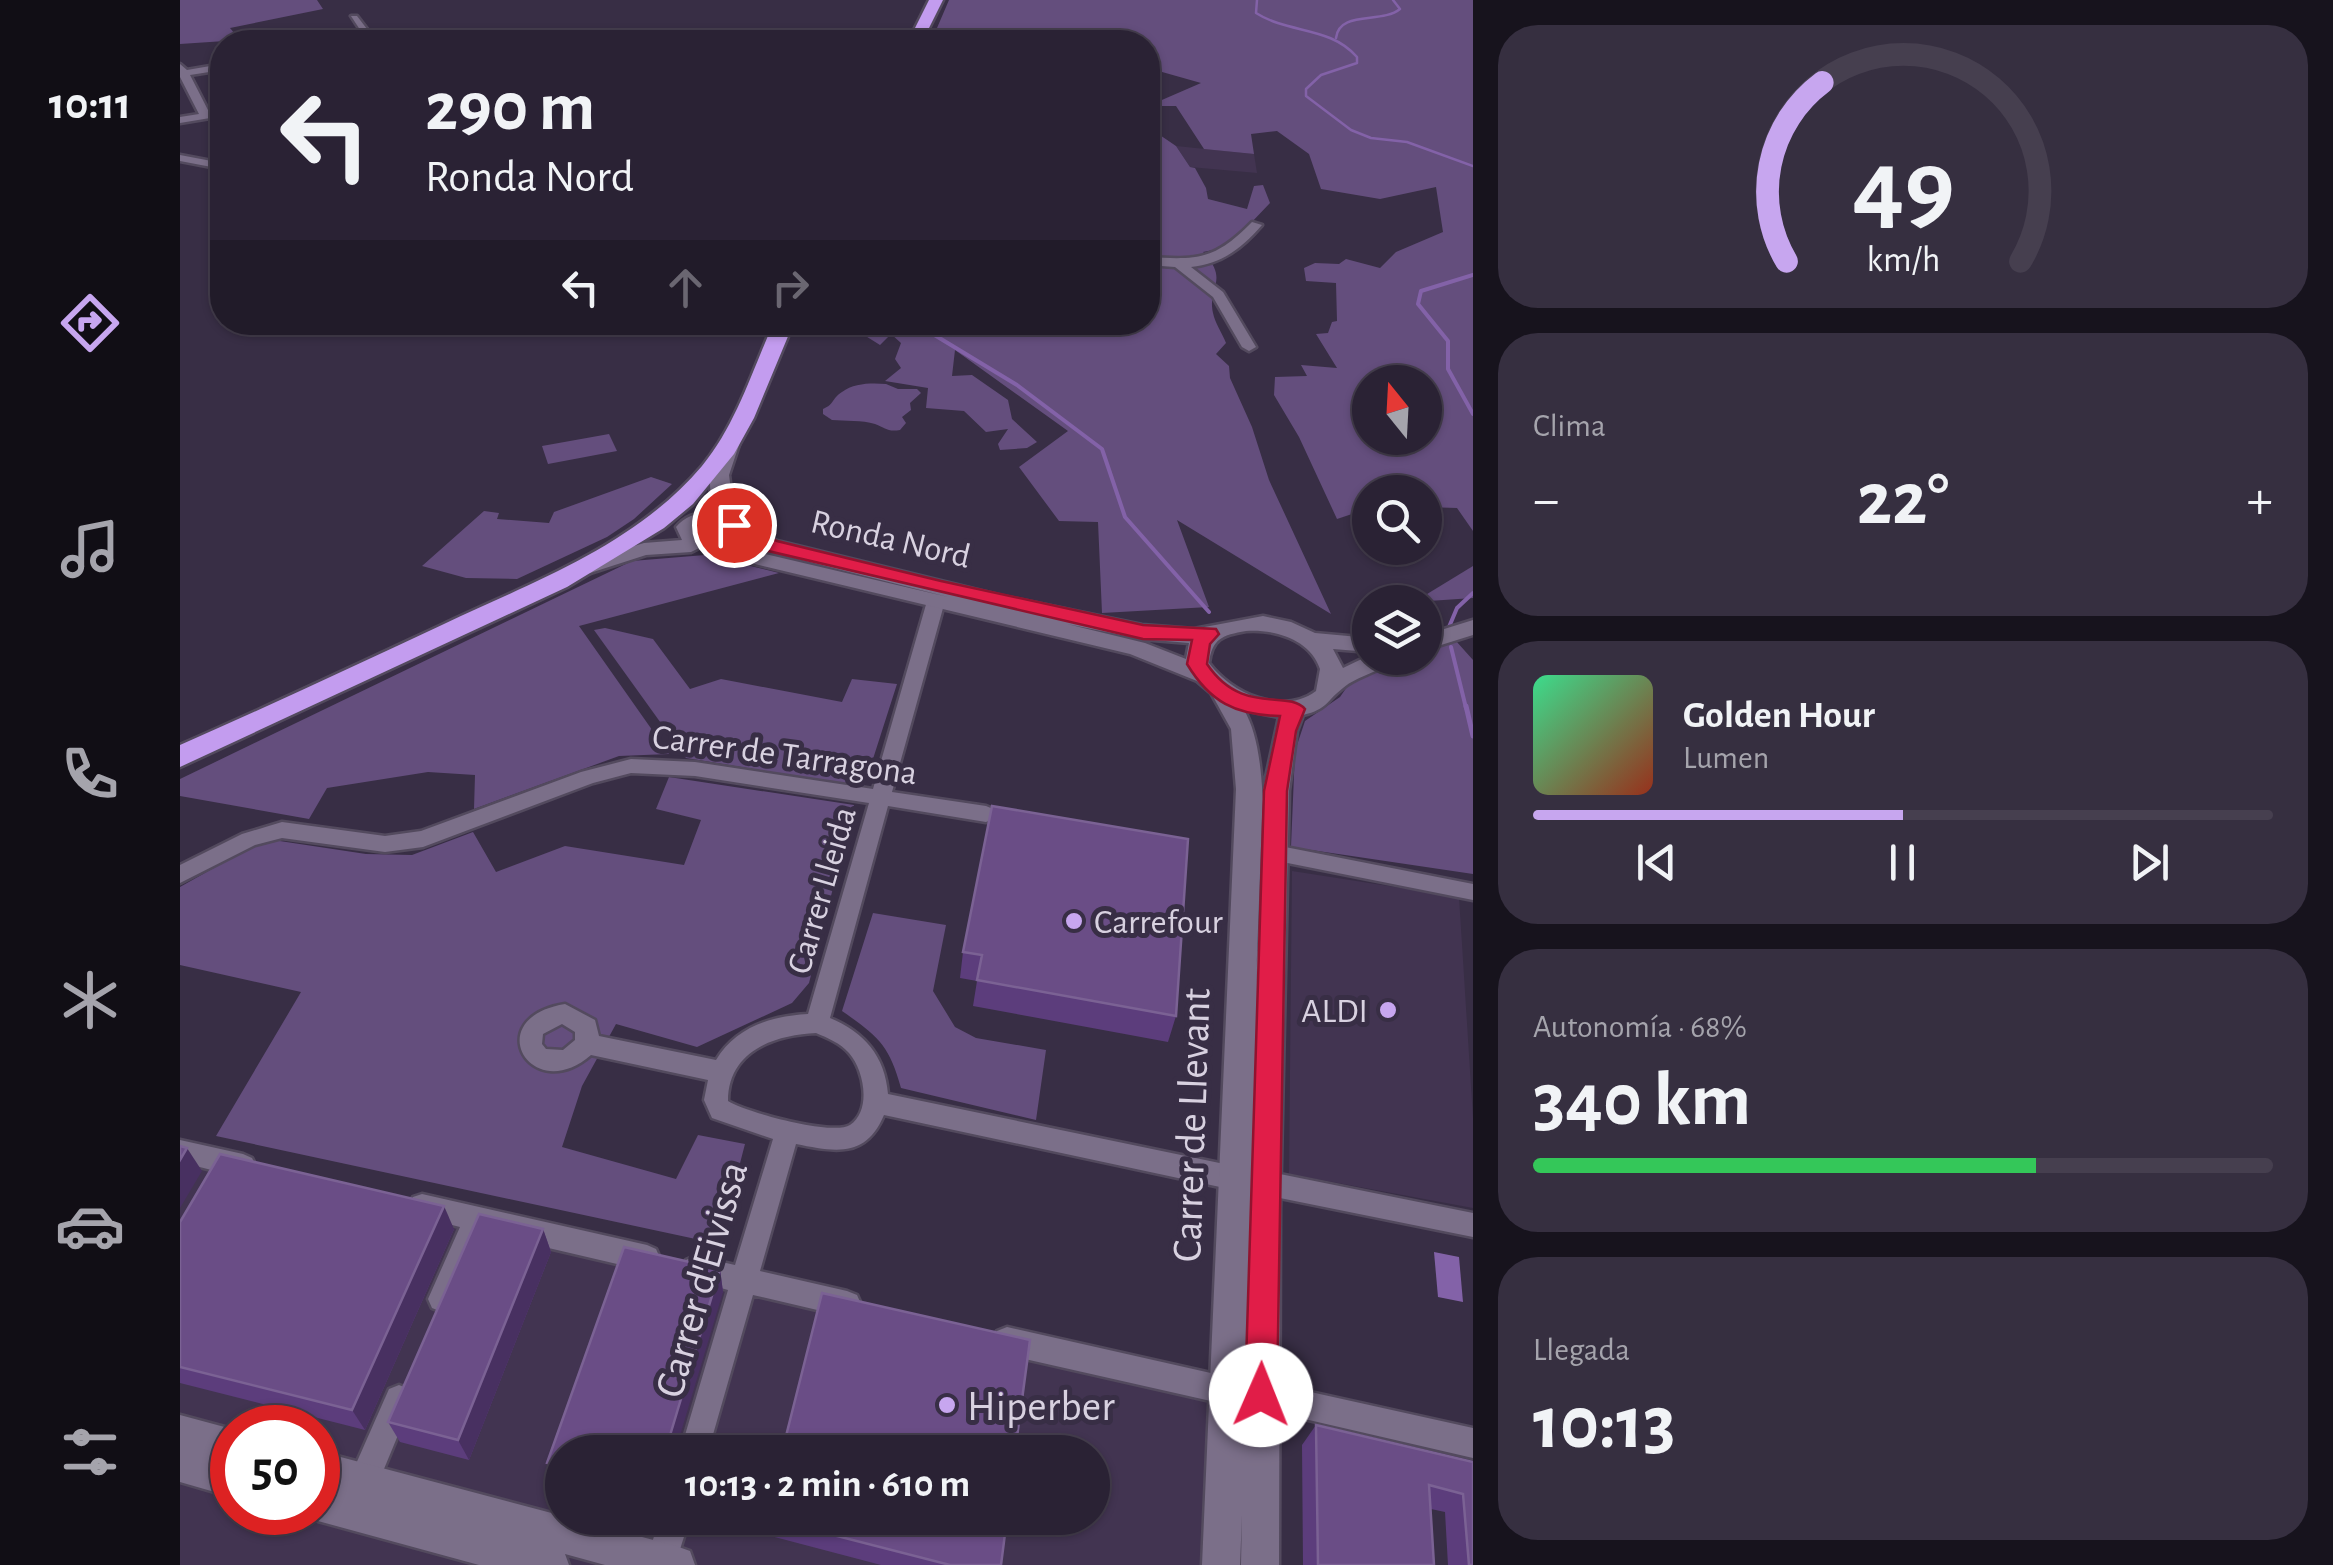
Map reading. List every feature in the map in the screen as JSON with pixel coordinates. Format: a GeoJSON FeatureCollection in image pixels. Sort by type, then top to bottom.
{"type":"FeatureCollection","features":[{"type":"Feature","properties":{"kind":"highway"},"geometry":{"type":"LineString","coordinates":[[922,30],[936,0]]}},
{"type":"Feature","properties":{"kind":"highway"},"geometry":{"type":"LineString","coordinates":[[180,755],[530,585],[630,530],[673,498],[717,445],[778,335]]}},
{"type":"Feature","properties":{"kind":"highway"},"geometry":{"type":"LineString","coordinates":[[180,746],[281,707],[562,578],[659,522],[688,496],[732,438],[779,335]]}},
{"type":"Feature","properties":{"kind":"highway"},"geometry":{"type":"LineString","coordinates":[[180,766],[281,707]]}},
{"type":"Feature","properties":{"kind":"main road"},"geometry":{"type":"LineString","coordinates":[[732,438],[716,486],[721,505],[734,525]]}},
{"type":"Feature","properties":{"kind":"main road"},"geometry":{"type":"LineString","coordinates":[[659,522],[673,498]]}},
{"type":"Feature","properties":{"kind":"main road"},"geometry":{"type":"LineString","coordinates":[[630,530],[659,522],[702,518]]}},
{"type":"Feature","properties":{"kind":"main road","name":"Ronda Nord"},"geometry":{"type":"LineString","coordinates":[[1294,709],[1260,708],[1137,648],[726,549],[690,537],[686,526],[702,518],[734,525],[770,546],[1143,632],[1209,634],[1238,623],[1257,622],[1288,629],[1310,640],[1352,644]]}},
{"type":"Feature","properties":{"kind":"main road"},"geometry":{"type":"LineString","coordinates":[[659,522],[662,530],[691,546]]}},
{"type":"Feature","properties":{"kind":"main road"},"geometry":{"type":"LineString","coordinates":[[562,578],[622,554],[691,546],[726,549]]}},
{"type":"Feature","properties":{"kind":"main road"},"geometry":{"type":"LineString","coordinates":[[1442,635],[1471,627]]}},
{"type":"Feature","properties":{"kind":"main road"},"geometry":{"type":"LineString","coordinates":[[1209,634],[1196,653],[1212,685]]}},
{"type":"Feature","properties":{"kind":"main road"},"geometry":{"type":"LineString","coordinates":[[1310,640],[1332,667],[1331,684]]}},
{"type":"Feature","properties":{"kind":"main road"},"geometry":{"type":"LineString","coordinates":[[1294,709],[1318,700],[1331,684],[1352,673]]}},
{"type":"Feature","properties":{"kind":"main road","name":"Carrer de Llevant"},"geometry":{"type":"LineString","coordinates":[[1212,685],[1242,730],[1248,789],[1249,1180],[1243,1393],[1221,1565]]}},
{"type":"Feature","properties":{"kind":"main road","name":"Carrer de Llevant"},"geometry":{"type":"LineString","coordinates":[[1249,1180],[1275,853],[1276,791],[1285,731],[1294,709]]}},
{"type":"Feature","properties":{"kind":"main road","name":"Carrer de Llevant"},"geometry":{"type":"LineString","coordinates":[[1243,1393],[1260,1565]]}},
{"type":"Feature","properties":{"kind":"main road"},"geometry":{"type":"LineString","coordinates":[[180,1433],[210,1441]]}},
{"type":"Feature","properties":{"kind":"main road"},"geometry":{"type":"LineString","coordinates":[[180,1464],[210,1472]]}},
{"type":"Feature","properties":{"kind":"main road"},"geometry":{"type":"LineString","coordinates":[[340,1476],[669,1563]]}},
{"type":"Feature","properties":{"kind":"main road"},"geometry":{"type":"LineString","coordinates":[[340,1508],[550,1565]]}},
{"type":"Feature","properties":{"kind":"street"},"geometry":{"type":"LineString","coordinates":[[354,18],[364,30]]}},
{"type":"Feature","properties":{"kind":"street"},"geometry":{"type":"LineString","coordinates":[[206,116],[181,72],[210,68]]}},
{"type":"Feature","properties":{"kind":"street"},"geometry":{"type":"LineString","coordinates":[[180,120],[210,115]]}},
{"type":"Feature","properties":{"kind":"street"},"geometry":{"type":"LineString","coordinates":[[180,158],[210,164]]}},
{"type":"Feature","properties":{"kind":"street"},"geometry":{"type":"LineString","coordinates":[[1160,262],[1180,264],[1229,254],[1256,226]]}},
{"type":"Feature","properties":{"kind":"street"},"geometry":{"type":"LineString","coordinates":[[1180,264],[1218,295],[1249,346]]}},
{"type":"Feature","properties":{"kind":"street","name":"Carrer Lleida"},"geometry":{"type":"LineString","coordinates":[[816,1022],[936,601]]}},
{"type":"Feature","properties":{"kind":"street","name":"Carrer de Tarragona"},"geometry":{"type":"LineString","coordinates":[[180,875],[249,838],[282,830],[386,844],[423,840],[588,777],[631,766],[695,769],[986,814]]}},
{"type":"Feature","properties":{"kind":"street"},"geometry":{"type":"LineString","coordinates":[[1275,853],[1473,892]]}},
{"type":"Feature","properties":{"kind":"street"},"geometry":{"type":"LineString","coordinates":[[816,1022],[854,1042],[868,1060],[876,1081],[875,1102],[865,1127],[855,1136],[841,1139],[788,1130],[726,1114],[717,1106],[715,1093],[721,1072],[742,1044],[764,1030],[816,1022]]}},
{"type":"Feature","properties":{"kind":"street"},"geometry":{"type":"LineString","coordinates":[[587,1044],[721,1072]]}},
{"type":"Feature","properties":{"kind":"street"},"geometry":{"type":"LineString","coordinates":[[875,1102],[1473,1225]]}},
{"type":"Feature","properties":{"kind":"street","name":"Carrer d'Eivissa"},"geometry":{"type":"LineString","coordinates":[[699,1435],[788,1130]]}},
{"type":"Feature","properties":{"kind":"street"},"geometry":{"type":"LineString","coordinates":[[180,1151],[221,1170],[264,1171]]}},
{"type":"Feature","properties":{"kind":"street"},"geometry":{"type":"LineString","coordinates":[[400,1201],[880,1312]]}},
{"type":"Feature","properties":{"kind":"street"},"geometry":{"type":"LineString","coordinates":[[431,1324],[477,1218]]}},
{"type":"Feature","properties":{"kind":"street"},"geometry":{"type":"LineString","coordinates":[[976,1334],[1473,1443]]}},
{"type":"Feature","properties":{"kind":"street"},"geometry":{"type":"LineString","coordinates":[[363,1482],[408,1376]]}},
{"type":"Feature","properties":{"kind":"street"},"geometry":{"type":"LineString","coordinates":[[669,1563],[673,1535]]}},
{"type":"Feature","properties":{"kind":"shaded area"},"geometry":{"type":"Polygon","coordinates":[[[180,0],[317,0],[323,9],[232,30],[210,30],[210,42],[180,44],[180,0]]]}},
{"type":"Feature","properties":{"kind":"shaded area"},"geometry":{"type":"Polygon","coordinates":[[[949,0],[1473,0],[1473,531],[1457,508],[1442,508],[1442,475],[1352,475],[1352,514],[1337,519],[1299,437],[1274,395],[1275,377],[1307,376],[1301,365],[1337,368],[1316,334],[1328,333],[1332,322],[1337,321],[1336,283],[1306,281],[1304,268],[1315,263],[1339,264],[1346,259],[1380,268],[1396,252],[1443,232],[1436,187],[1380,199],[1321,189],[1309,154],[1277,131],[1251,134],[1254,154],[1204,149],[1176,106],[1160,106],[1160,101],[1201,83],[1160,71],[1160,30],[936,30],[949,0]]]}},
{"type":"Feature","properties":{"kind":"shaded area"},"geometry":{"type":"Polygon","coordinates":[[[1160,135],[1176,146],[1190,167],[1195,168],[1208,199],[1247,209],[1254,186],[1263,185],[1270,203],[1228,247],[1203,252],[1215,270],[1213,313],[1226,343],[1216,354],[1229,366],[1230,378],[1252,427],[1269,480],[1331,614],[1177,520],[1209,607],[1102,613],[1098,522],[1059,521],[1019,467],[1068,431],[955,350],[952,376],[972,375],[1008,400],[1012,419],[1037,442],[1027,448],[1000,450],[998,444],[1008,429],[986,432],[964,411],[926,408],[928,388],[885,381],[901,368],[895,359],[901,343],[892,335],[1160,335],[1160,135]]]}},
{"type":"Feature","properties":{"kind":"shaded area"},"geometry":{"type":"Polygon","coordinates":[[[1176,146],[1254,154],[1257,173],[1190,167],[1176,146]]]}},
{"type":"Feature","properties":{"kind":"shaded area"},"geometry":{"type":"Polygon","coordinates":[[[864,335],[890,335],[880,345],[864,335]]]}},
{"type":"Feature","properties":{"kind":"shaded area"},"geometry":{"type":"Polygon","coordinates":[[[886,384],[921,393],[902,417],[906,423],[900,430],[832,420],[823,414],[823,409],[847,389],[886,384]]]}},
{"type":"Feature","properties":{"kind":"shaded area"},"geometry":{"type":"Polygon","coordinates":[[[609,434],[617,451],[548,464],[542,446],[609,434]]]}},
{"type":"Feature","properties":{"kind":"shaded area"},"geometry":{"type":"Polygon","coordinates":[[[651,477],[672,484],[634,519],[607,537],[517,579],[466,578],[422,566],[484,511],[499,513],[497,519],[549,523],[554,512],[651,477]]]}},
{"type":"Feature","properties":{"kind":"shaded area"},"geometry":{"type":"Polygon","coordinates":[[[705,555],[779,573],[579,626],[669,754],[619,756],[474,809],[475,775],[428,772],[327,788],[309,819],[180,796],[180,779],[632,561],[705,555]]]}},
{"type":"Feature","properties":{"kind":"shaded area"},"geometry":{"type":"Polygon","coordinates":[[[1473,566],[1473,598],[1442,600],[1442,585],[1473,566]]]}},
{"type":"Feature","properties":{"kind":"shaded area"},"geometry":{"type":"Polygon","coordinates":[[[605,628],[653,639],[690,689],[721,679],[842,702],[852,679],[897,684],[864,787],[686,758],[594,630],[605,628]]]}},
{"type":"Feature","properties":{"kind":"shaded area"},"geometry":{"type":"Polygon","coordinates":[[[1456,641],[1473,660],[1473,874],[1291,847],[1295,751],[1305,721],[1340,697],[1351,681],[1365,675],[1442,675],[1442,646],[1456,641]]]}},
{"type":"Feature","properties":{"kind":"shaded area"},"geometry":{"type":"Polygon","coordinates":[[[669,777],[854,805],[809,983],[792,1003],[697,1047],[616,1024],[582,1086],[562,1147],[676,1179],[698,1135],[745,1144],[719,1244],[216,1136],[301,992],[180,965],[180,887],[249,848],[273,840],[366,854],[412,855],[473,832],[496,872],[565,846],[684,865],[701,820],[656,809],[669,777]]]}},
{"type":"Feature","properties":{"kind":"shaded area"},"geometry":{"type":"Polygon","coordinates":[[[1292,871],[1459,897],[1473,1118],[1473,1208],[1289,1174],[1292,871]]]}},
{"type":"Feature","properties":{"kind":"shaded area"},"geometry":{"type":"Polygon","coordinates":[[[873,913],[946,925],[933,991],[955,1027],[976,1038],[1046,1050],[1036,1120],[901,1088],[881,1043],[842,1011],[873,913]]]}},
{"type":"Feature","properties":{"kind":"shaded area"},"geometry":{"type":"Polygon","coordinates":[[[180,1151],[1224,1390],[1221,1565],[180,1565],[180,1151]]]}},
{"type":"Feature","properties":{"kind":"shaded area"},"geometry":{"type":"Polygon","coordinates":[[[1434,1252],[1459,1257],[1463,1302],[1438,1297],[1434,1252]]]}},
{"type":"Feature","properties":{"kind":"building","name":"Carrefour"},"geometry":{"type":"Polygon","coordinates":[[[992,806],[1188,839],[1176,1016],[977,980],[982,955],[963,952],[992,806]]]}},
{"type":"Feature","properties":{"kind":"building"},"geometry":{"type":"Polygon","coordinates":[[[220,1154],[444,1206],[352,1410],[180,1367],[180,1222],[220,1154]]]}},
{"type":"Feature","properties":{"kind":"building"},"geometry":{"type":"Polygon","coordinates":[[[479,1214],[543,1229],[458,1440],[388,1422],[479,1214]]]}},
{"type":"Feature","properties":{"kind":"building"},"geometry":{"type":"Polygon","coordinates":[[[624,1247],[720,1269],[670,1435],[557,1435],[624,1247]]]}},
{"type":"Feature","properties":{"kind":"building"},"geometry":{"type":"Polygon","coordinates":[[[822,1293],[1030,1340],[1017,1435],[786,1435],[822,1293]]]}},
{"type":"Feature","properties":{"kind":"building"},"geometry":{"type":"Polygon","coordinates":[[[1316,1425],[1473,1462],[1473,1565],[1469,1565],[1463,1494],[1429,1485],[1434,1565],[1318,1565],[1316,1425]]]}},
{"type":"Feature","properties":{"kind":"building"},"geometry":{"type":"Polygon","coordinates":[[[833,1535],[1005,1535],[1001,1565],[950,1565],[833,1535]]]}},
{"type":"Feature","properties":{"kind":"waterway"},"geometry":{"type":"LineString","coordinates":[[1257,0],[1256,13],[1334,40],[1357,57],[1357,63],[1321,75],[1306,89],[1306,96],[1351,130],[1371,138],[1407,142],[1473,166]]}},
{"type":"Feature","properties":{"kind":"waterway"},"geometry":{"type":"LineString","coordinates":[[1336,38],[1339,29],[1353,20],[1400,9],[1393,0]]}},
{"type":"Feature","properties":{"kind":"waterway"},"geometry":{"type":"LineString","coordinates":[[1473,275],[1421,291],[1418,304],[1448,341],[1448,369],[1473,414]]}},
{"type":"Feature","properties":{"kind":"waterway"},"geometry":{"type":"LineString","coordinates":[[934,335],[1017,385],[1102,449],[1125,517],[1209,612]]}},
{"type":"Feature","properties":{"kind":"waterway"},"geometry":{"type":"LineString","coordinates":[[1449,627],[1457,608],[1473,593]]}},
{"type":"Feature","properties":{"kind":"waterway"},"geometry":{"type":"LineString","coordinates":[[1451,647],[1466,708]]}},
{"type":"Feature","properties":{"kind":"waterway"},"geometry":{"type":"LineString","coordinates":[[1466,706],[1473,736]]}},
{"type":"Feature","properties":{"kind":"place","name":"Carrefour"},"geometry":{"type":"Point","coordinates":[1074,921]}},
{"type":"Feature","properties":{"kind":"place","name":"ALDI"},"geometry":{"type":"Point","coordinates":[1388,1010]}},
{"type":"Feature","properties":{"kind":"place","name":"Hiperber"},"geometry":{"type":"Point","coordinates":[947,1405]}},
{"type":"Feature","properties":{"kind":"route"},"geometry":{"type":"LineString","coordinates":[[734,525],[770,546],[941,587],[1143,632],[1209,634],[1196,653],[1202,676],[1211,686],[1240,703],[1294,709],[1285,731],[1276,791],[1261,1395]]}}]}
